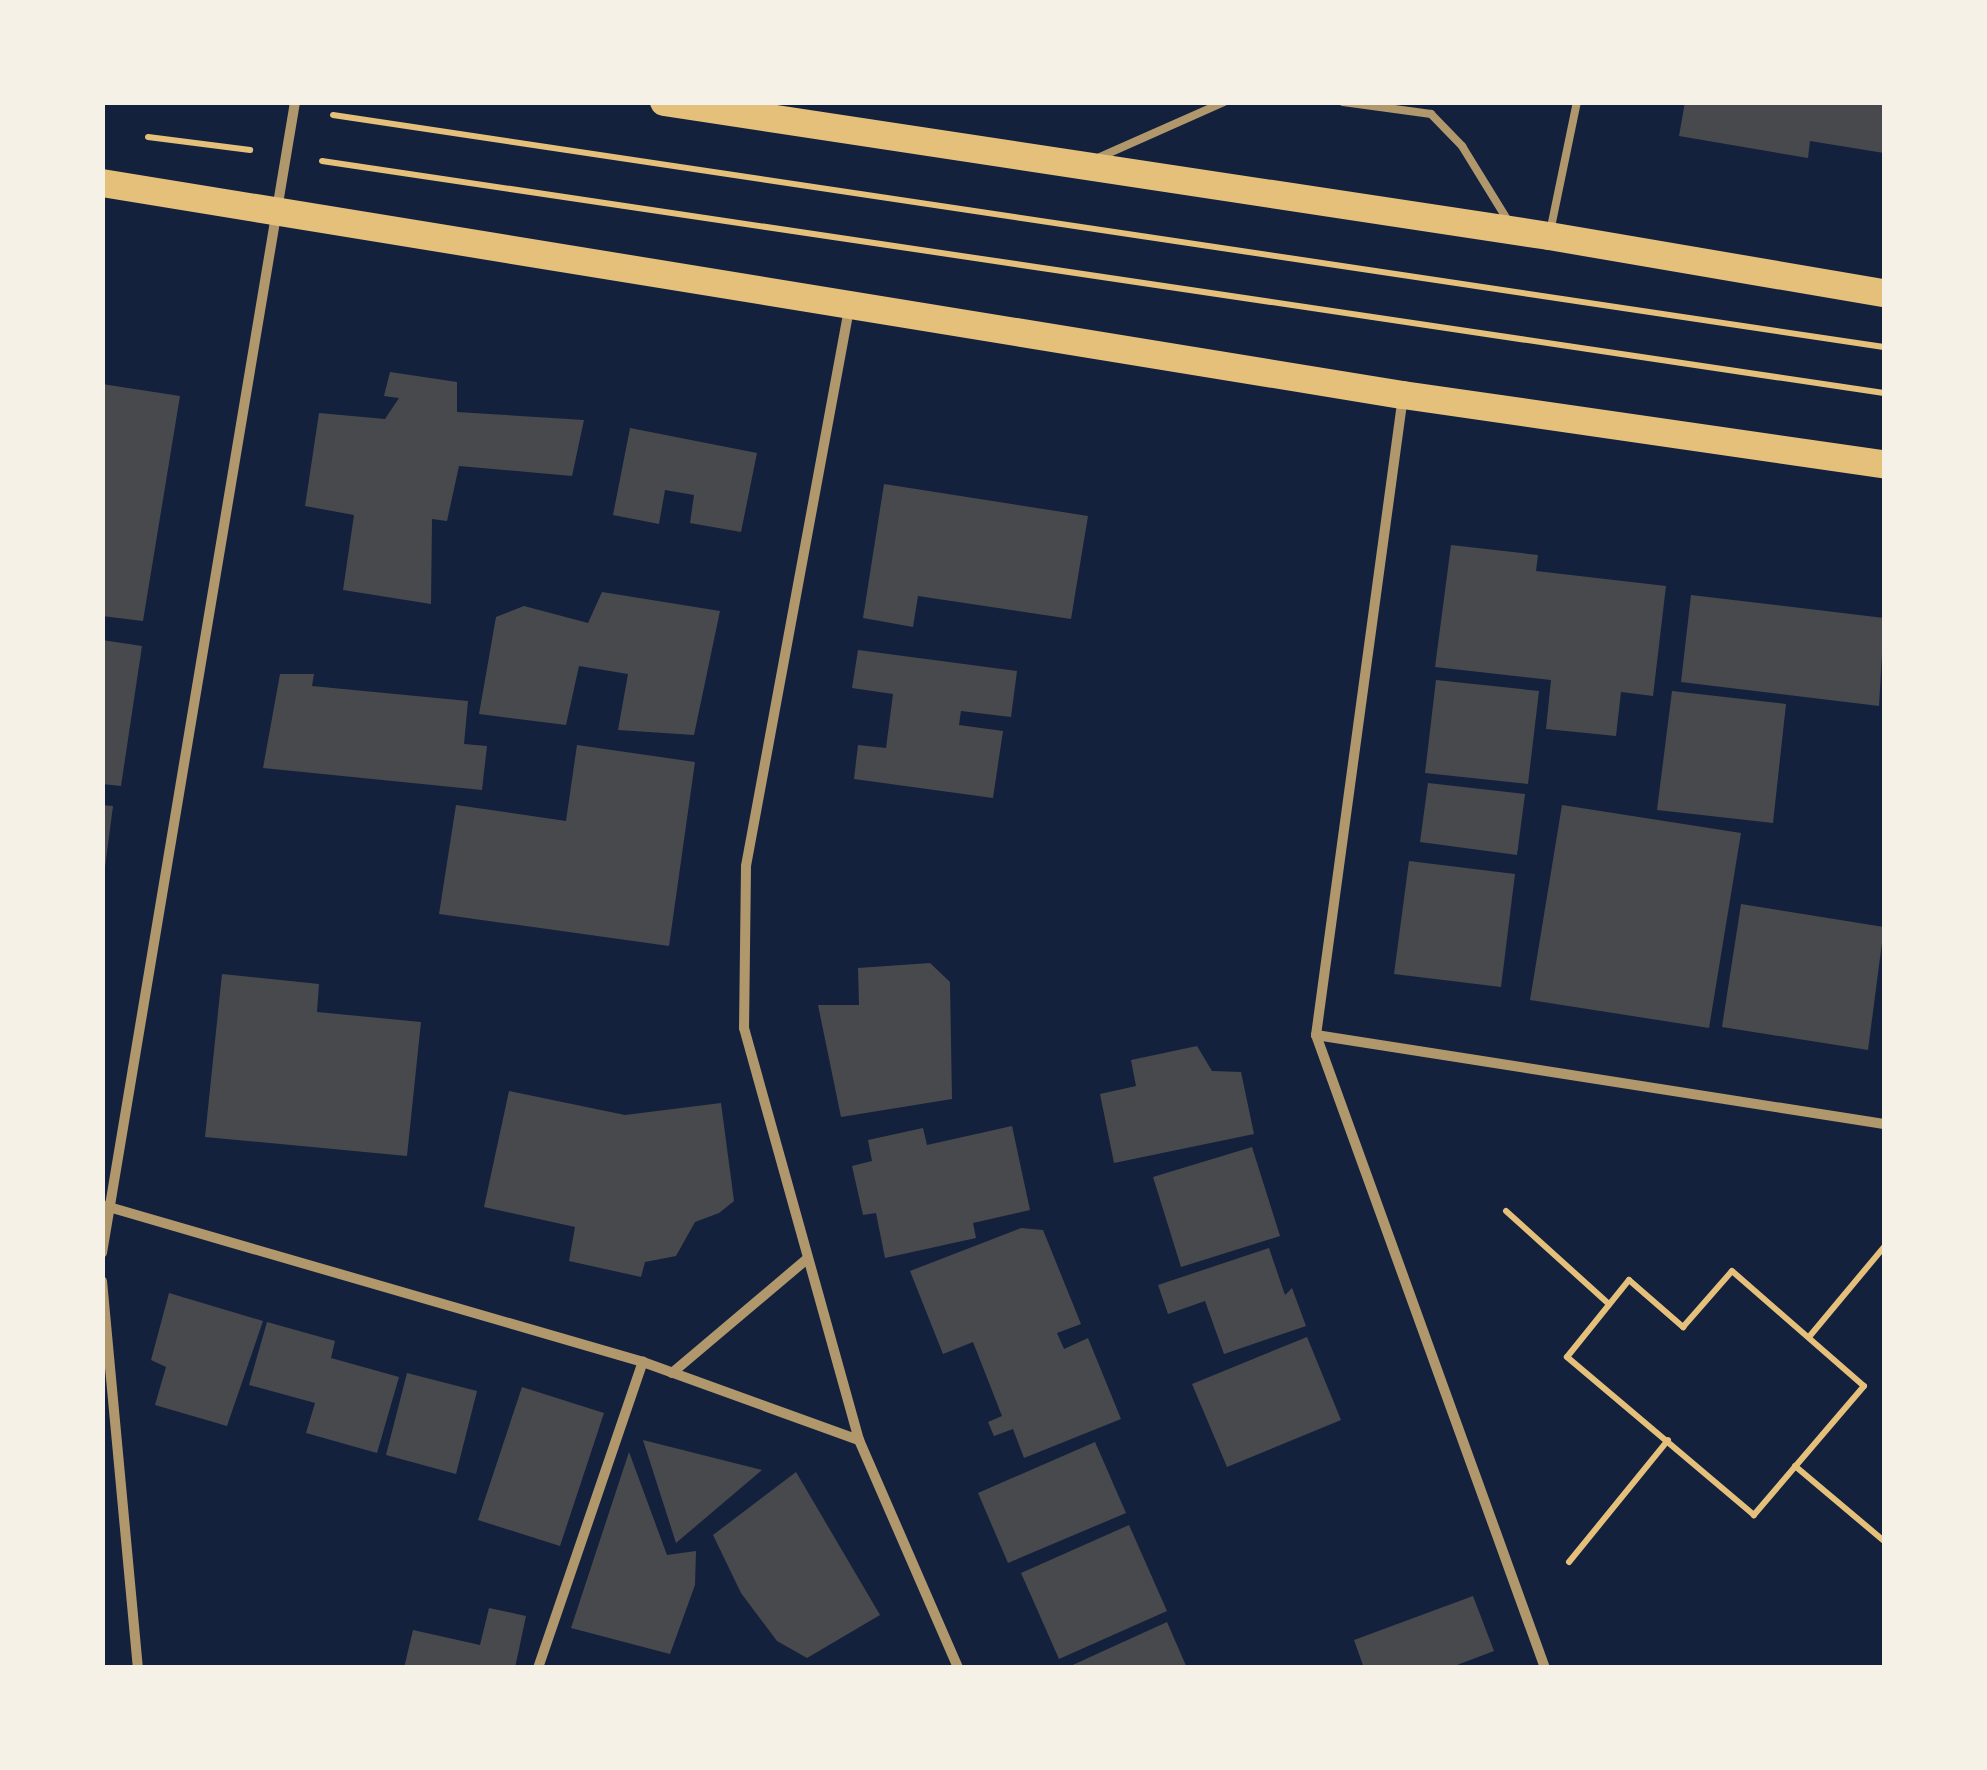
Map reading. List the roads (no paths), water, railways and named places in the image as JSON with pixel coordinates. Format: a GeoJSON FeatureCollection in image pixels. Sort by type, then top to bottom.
{"type":"FeatureCollection","features":[{"type":"Feature","properties":{"kind":"highway"},"geometry":{"type":"LineString","coordinates":[[664,102],[789,112],[1082,165],[1549,236],[1884,293]]}},
{"type":"Feature","properties":{"kind":"highway"},"geometry":{"type":"LineString","coordinates":[[102,182],[1403,395],[1884,464]]}},
{"type":"Feature","properties":{"kind":"street"},"geometry":{"type":"LineString","coordinates":[[102,1253],[106,1206],[295,106]]}},
{"type":"Feature","properties":{"kind":"street"},"geometry":{"type":"LineString","coordinates":[[850,305],[746,866],[744,1028],[859,1440],[958,1668]]}},
{"type":"Feature","properties":{"kind":"street"},"geometry":{"type":"LineString","coordinates":[[1403,395],[1316,1035],[1545,1668]]}},
{"type":"Feature","properties":{"kind":"street"},"geometry":{"type":"LineString","coordinates":[[1316,1035],[1884,1124]]}},
{"type":"Feature","properties":{"kind":"street"},"geometry":{"type":"LineString","coordinates":[[106,1206],[643,1362],[859,1440]]}},
{"type":"Feature","properties":{"kind":"street"},"geometry":{"type":"LineString","coordinates":[[672,1373],[808,1258]]}},
{"type":"Feature","properties":{"kind":"street"},"geometry":{"type":"LineString","coordinates":[[102,1281],[138,1668]]}},
{"type":"Feature","properties":{"kind":"street"},"geometry":{"type":"LineString","coordinates":[[538,1668],[643,1362]]}},
{"type":"Feature","properties":{"kind":"lane"},"geometry":{"type":"LineString","coordinates":[[1082,165],[1224,102]]}},
{"type":"Feature","properties":{"kind":"lane"},"geometry":{"type":"LineString","coordinates":[[1342,102],[1431,114],[1462,146],[1514,232]]}},
{"type":"Feature","properties":{"kind":"lane"},"geometry":{"type":"LineString","coordinates":[[1549,236],[1577,102]]}}]}
